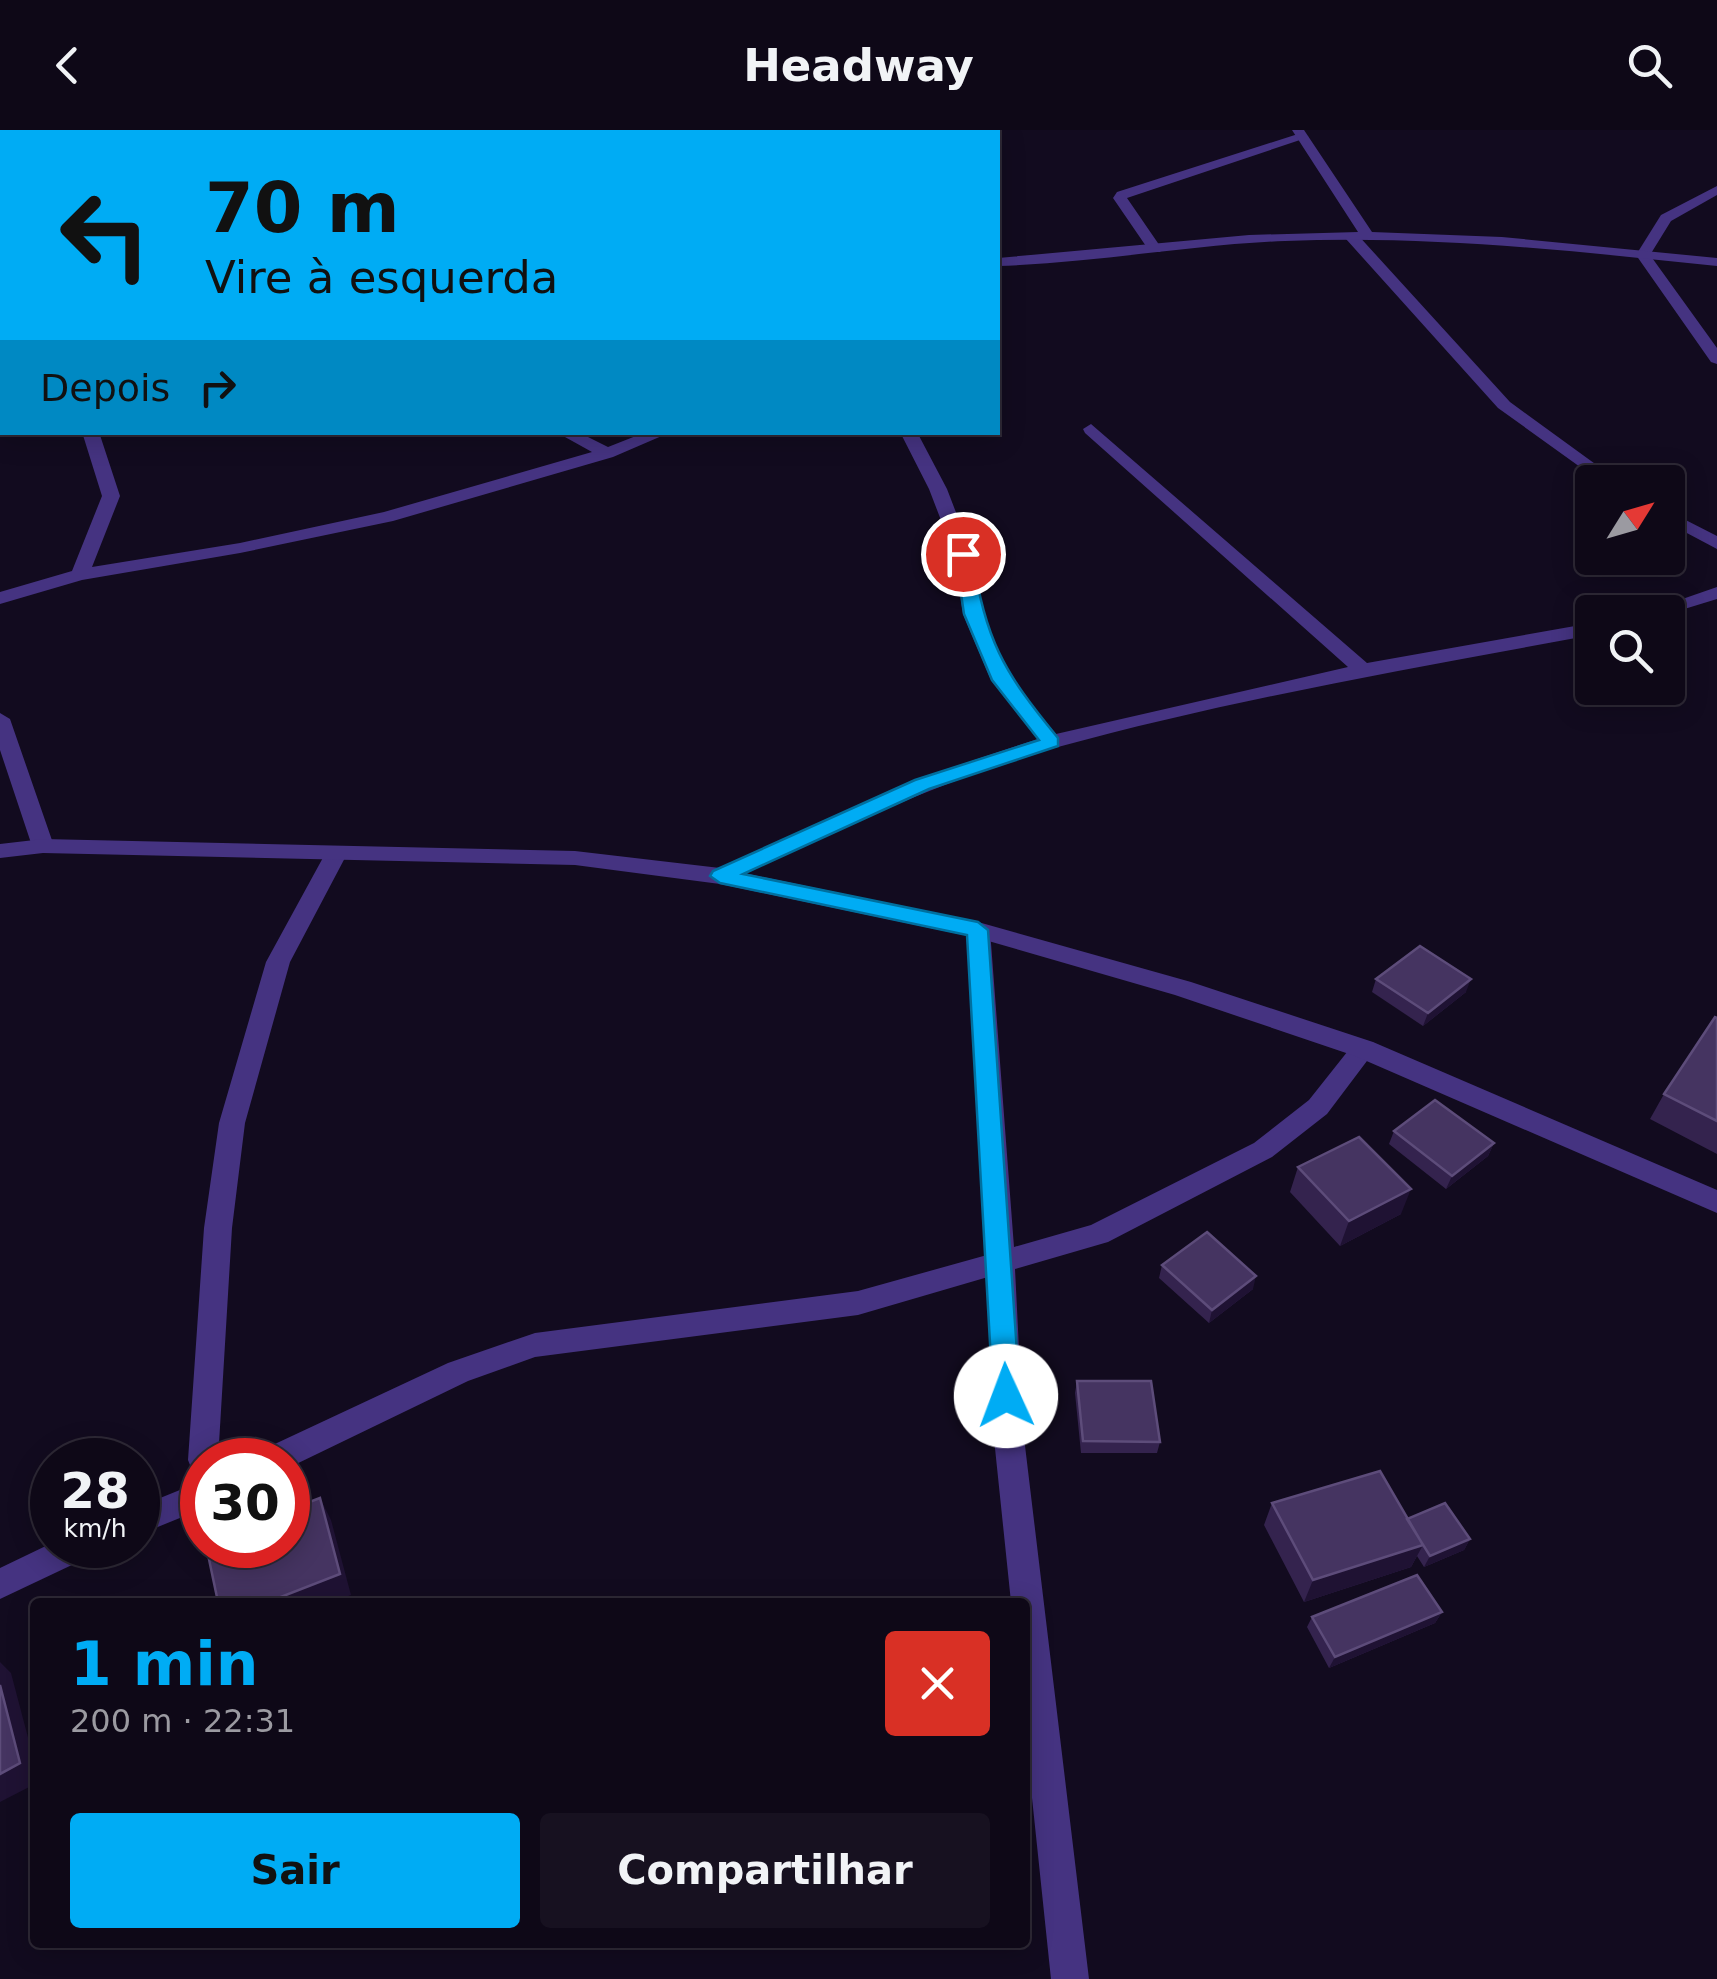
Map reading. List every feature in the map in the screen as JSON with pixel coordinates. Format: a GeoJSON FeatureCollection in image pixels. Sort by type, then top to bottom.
{"type":"FeatureCollection","features":[{"type":"Feature","properties":{"kind":"street"},"geometry":{"type":"LineString","coordinates":[[1154,249],[1120,198],[1122,195],[1300,133],[1360,236],[1504,405],[1588,465]]}},
{"type":"Feature","properties":{"kind":"street"},"geometry":{"type":"LineString","coordinates":[[1643,255],[1666,218],[1717,190]]}},
{"type":"Feature","properties":{"kind":"street"},"geometry":{"type":"LineString","coordinates":[[1002,265],[1283,238],[1360,236],[1528,241],[1717,262]]}},
{"type":"Feature","properties":{"kind":"street"},"geometry":{"type":"LineString","coordinates":[[1643,255],[1717,359]]}},
{"type":"Feature","properties":{"kind":"street"},"geometry":{"type":"LineString","coordinates":[[1091,429],[1363,670]]}},
{"type":"Feature","properties":{"kind":"street"},"geometry":{"type":"LineString","coordinates":[[80,575],[110,496],[91,435]]}},
{"type":"Feature","properties":{"kind":"street"},"geometry":{"type":"LineString","coordinates":[[570,435],[607,453]]}},
{"type":"Feature","properties":{"kind":"street"},"geometry":{"type":"LineString","coordinates":[[0,598],[80,575],[240,548],[388,517],[656,435]]}},
{"type":"Feature","properties":{"kind":"street"},"geometry":{"type":"LineString","coordinates":[[910,435],[938,489],[963,554],[973,614],[1001,680],[1051,742]]}},
{"type":"Feature","properties":{"kind":"street"},"geometry":{"type":"LineString","coordinates":[[1685,526],[1717,544]]}},
{"type":"Feature","properties":{"kind":"street"},"geometry":{"type":"LineString","coordinates":[[1685,607],[1712,602]]}},
{"type":"Feature","properties":{"kind":"street"},"geometry":{"type":"LineString","coordinates":[[720,876],[922,784],[1051,742],[1363,670],[1575,632]]}},
{"type":"Feature","properties":{"kind":"street"},"geometry":{"type":"LineString","coordinates":[[0,719],[43,846]]}},
{"type":"Feature","properties":{"kind":"street"},"geometry":{"type":"LineString","coordinates":[[0,850],[43,846],[575,858],[720,876],[978,930],[1182,988],[1364,1049],[1717,1202]]}},
{"type":"Feature","properties":{"kind":"street"},"geometry":{"type":"LineString","coordinates":[[204,1438],[218,1228],[232,1123],[278,962],[336,854]]}},
{"type":"Feature","properties":{"kind":"street"},"geometry":{"type":"LineString","coordinates":[[978,930],[1008,1430],[1027,1598]]}},
{"type":"Feature","properties":{"kind":"street"},"geometry":{"type":"LineString","coordinates":[[310,1442],[458,1372],[535,1345],[858,1303],[1098,1234],[1263,1150],[1318,1107],[1364,1049]]}},
{"type":"Feature","properties":{"kind":"street"},"geometry":{"type":"LineString","coordinates":[[0,1584],[34,1568]]}},
{"type":"Feature","properties":{"kind":"street"},"geometry":{"type":"LineString","coordinates":[[1030,1625],[1070,1979]]}},
{"type":"Feature","properties":{"kind":"building"},"geometry":{"type":"Polygon","coordinates":[[[1420,946],[1471,979],[1428,1013],[1376,979],[1420,946]]]}},
{"type":"Feature","properties":{"kind":"building"},"geometry":{"type":"Polygon","coordinates":[[[1717,1018],[1717,1121],[1664,1094],[1717,1018]]]}},
{"type":"Feature","properties":{"kind":"building"},"geometry":{"type":"Polygon","coordinates":[[[1435,1100],[1494,1143],[1452,1176],[1394,1131],[1435,1100]]]}},
{"type":"Feature","properties":{"kind":"building"},"geometry":{"type":"Polygon","coordinates":[[[1359,1137],[1411,1189],[1349,1221],[1298,1167],[1359,1137]]]}},
{"type":"Feature","properties":{"kind":"building"},"geometry":{"type":"Polygon","coordinates":[[[1207,1232],[1256,1276],[1212,1310],[1162,1265],[1207,1232]]]}},
{"type":"Feature","properties":{"kind":"building"},"geometry":{"type":"Polygon","coordinates":[[[1077,1381],[1151,1381],[1160,1442],[1083,1441],[1077,1381]]]}},
{"type":"Feature","properties":{"kind":"building"},"geometry":{"type":"Polygon","coordinates":[[[1380,1471],[1423,1545],[1313,1580],[1272,1503],[1380,1471]]]}},
{"type":"Feature","properties":{"kind":"building"},"geometry":{"type":"Polygon","coordinates":[[[320,1498],[340,1574],[278,1598],[217,1598],[211,1568],[310,1568],[310,1502],[320,1498]]]}},
{"type":"Feature","properties":{"kind":"building"},"geometry":{"type":"Polygon","coordinates":[[[1445,1503],[1470,1539],[1430,1556],[1407,1519],[1445,1503]]]}},
{"type":"Feature","properties":{"kind":"building"},"geometry":{"type":"Polygon","coordinates":[[[1417,1575],[1442,1612],[1335,1657],[1312,1617],[1417,1575]]]}},
{"type":"Feature","properties":{"kind":"building"},"geometry":{"type":"Polygon","coordinates":[[[0,1685],[20,1763],[0,1774],[0,1685]]]}},
{"type":"Feature","properties":{"kind":"route"},"geometry":{"type":"LineString","coordinates":[[963,554],[973,614],[1001,680],[1051,742],[922,784],[720,876],[978,930],[1006,1396]]}}]}
